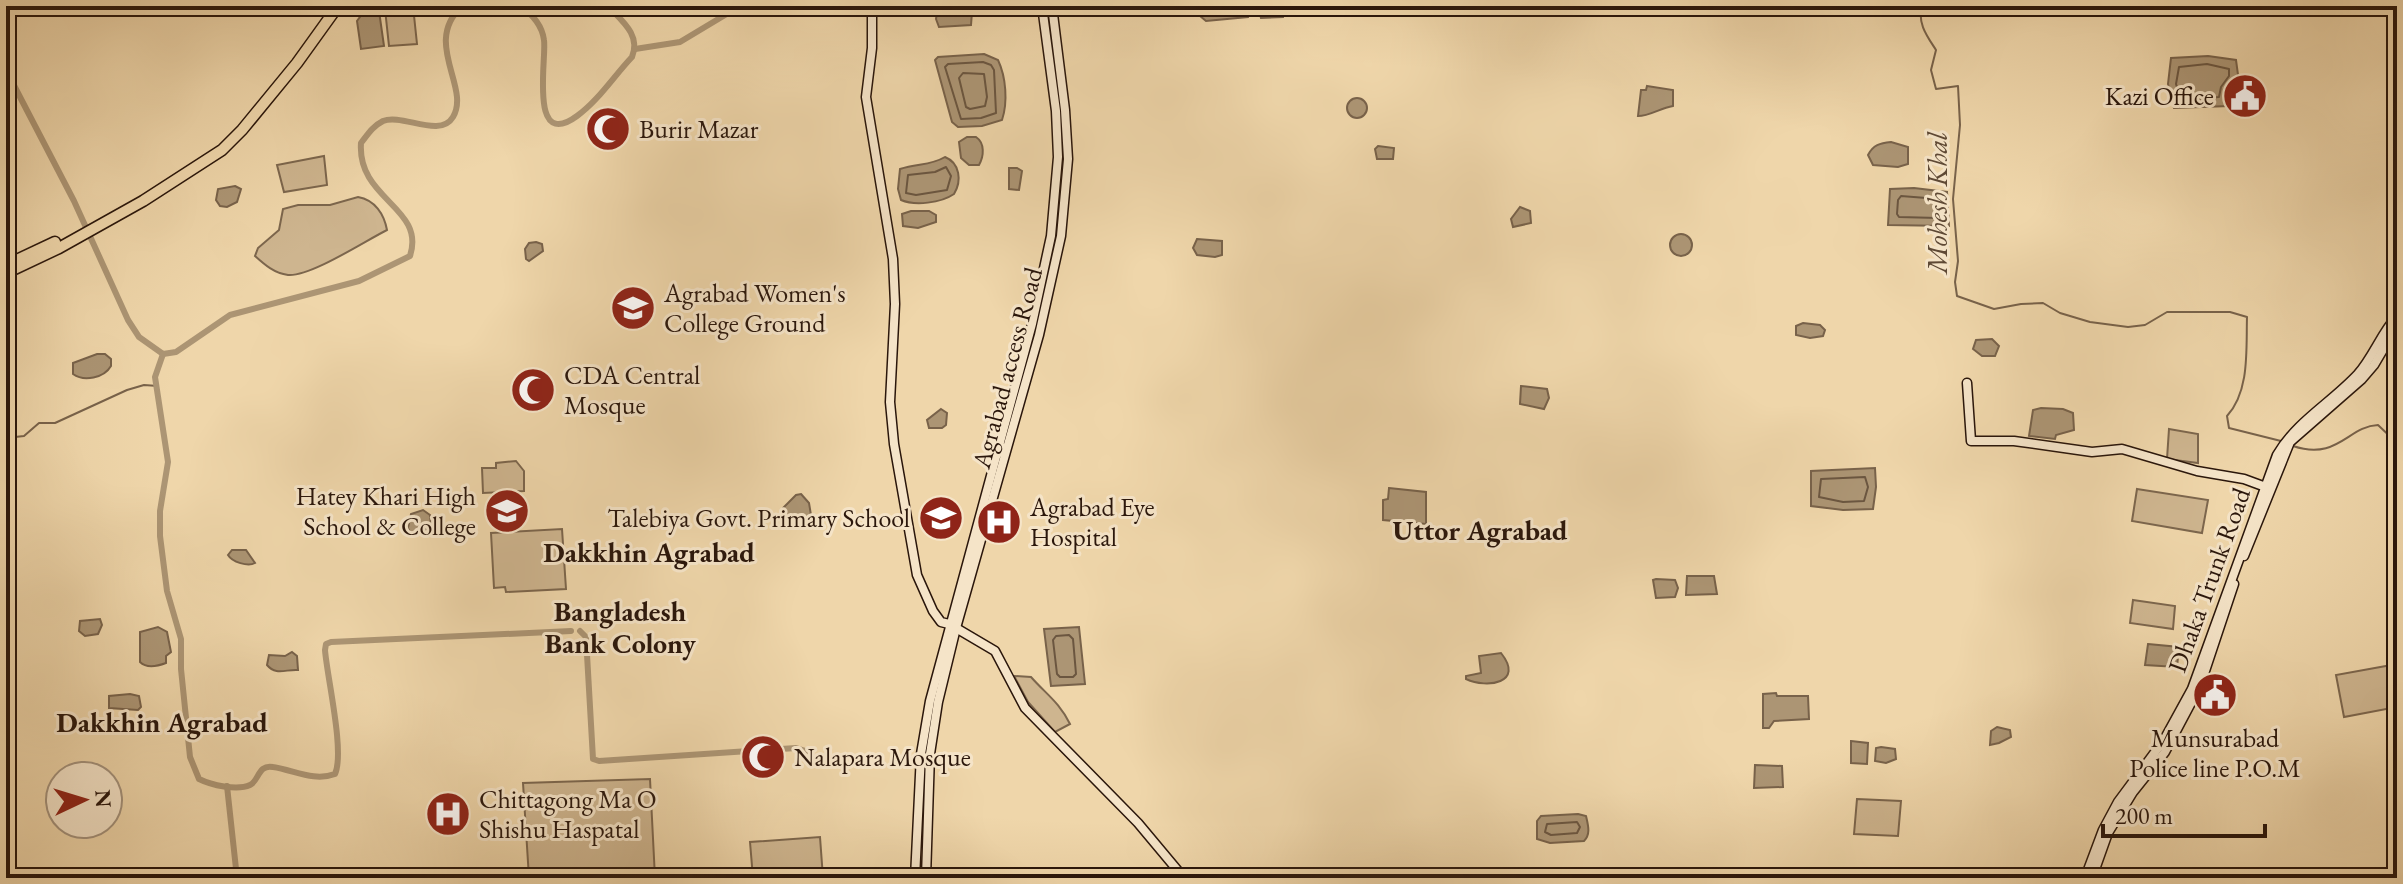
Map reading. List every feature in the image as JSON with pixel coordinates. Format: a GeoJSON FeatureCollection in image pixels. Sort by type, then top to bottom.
{"type":"FeatureCollection","features":[{"type":"Feature","properties":{"kind":"highway"},"geometry":{"type":"LineString","coordinates":[[123,208],[224,141],[278,79],[332,6]]}},
{"type":"Feature","properties":{"kind":"highway"},"geometry":{"type":"LineString","coordinates":[[6,273],[26,259],[211,159],[231,142],[297,63],[338,6]]}},
{"type":"Feature","properties":{"kind":"highway"},"geometry":{"type":"LineString","coordinates":[[6,265],[26,259]]}},
{"type":"Feature","properties":{"kind":"main road"},"geometry":{"type":"LineString","coordinates":[[872,6],[872,48],[866,97],[893,259],[895,304],[890,402],[910,552],[917,575],[941,622],[995,651],[1025,708],[1138,823],[1184,878]]}},
{"type":"Feature","properties":{"kind":"main road","name":"Agrabad access Road"},"geometry":{"type":"LineString","coordinates":[[926,878],[930,754],[952,626],[1032,324],[1051,236],[1058,157],[1056,111],[1042,6]]}},
{"type":"Feature","properties":{"kind":"main road","name":"Agrabad access Road"},"geometry":{"type":"LineString","coordinates":[[915,878],[921,754],[930,701],[1039,335],[1061,236],[1068,159],[1052,6]]}},
{"type":"Feature","properties":{"kind":"main road","name":"Dhaka Trunk Road"},"geometry":{"type":"LineString","coordinates":[[2085,878],[2103,830],[2118,802],[2164,740],[2192,689],[2263,486],[2277,455],[2291,432],[2358,373],[2385,329],[2397,316]]}},
{"type":"Feature","properties":{"kind":"main road","name":"Dhaka Trunk Road"},"geometry":{"type":"LineString","coordinates":[[2092,878],[2108,833],[2133,792],[2165,752],[2200,686],[2238,570],[2290,442],[2362,379],[2397,326]]}},
{"type":"Feature","properties":{"kind":"main road"},"geometry":{"type":"LineString","coordinates":[[1967,383],[1971,441],[2014,441],[2092,452],[2122,449],[2263,486]]}},
{"type":"Feature","properties":{"kind":"shaded area"},"geometry":{"type":"Polygon","coordinates":[[[413,6],[417,44],[389,46],[385,9],[413,6]]]}},
{"type":"Feature","properties":{"kind":"shaded area"},"geometry":{"type":"Polygon","coordinates":[[[324,156],[327,185],[284,192],[277,165],[324,156]]]}},
{"type":"Feature","properties":{"kind":"shaded area"},"geometry":{"type":"Polygon","coordinates":[[[358,197],[378,209],[387,230],[323,265],[298,274],[278,272],[255,256],[258,248],[279,230],[283,209],[298,205],[330,205],[358,197]]]}},
{"type":"Feature","properties":{"kind":"shaded area"},"geometry":{"type":"Polygon","coordinates":[[[2169,429],[2198,434],[2198,463],[2167,459],[2169,429]]]}},
{"type":"Feature","properties":{"kind":"shaded area"},"geometry":{"type":"Polygon","coordinates":[[[516,461],[524,471],[524,491],[483,493],[482,468],[496,468],[496,463],[516,461]]]}},
{"type":"Feature","properties":{"kind":"shaded area"},"geometry":{"type":"Polygon","coordinates":[[[2137,489],[2208,500],[2202,533],[2132,521],[2137,489]]]}},
{"type":"Feature","properties":{"kind":"shaded area"},"geometry":{"type":"Polygon","coordinates":[[[562,529],[566,589],[506,592],[505,587],[494,588],[491,533],[562,529]]]}},
{"type":"Feature","properties":{"kind":"shaded area"},"geometry":{"type":"Polygon","coordinates":[[[2133,600],[2175,606],[2173,629],[2130,623],[2133,600]]]}},
{"type":"Feature","properties":{"kind":"shaded area"},"geometry":{"type":"Polygon","coordinates":[[[2397,664],[2397,707],[2344,717],[2336,675],[2397,664]]]}},
{"type":"Feature","properties":{"kind":"shaded area"},"geometry":{"type":"Polygon","coordinates":[[[1014,676],[1031,677],[1057,704],[1070,724],[1055,732],[1028,702],[1014,676]]]}},
{"type":"Feature","properties":{"kind":"shaded area"},"geometry":{"type":"Polygon","coordinates":[[[650,779],[655,878],[529,878],[523,783],[650,779]]]}},
{"type":"Feature","properties":{"kind":"shaded area"},"geometry":{"type":"Polygon","coordinates":[[[1857,799],[1901,801],[1898,836],[1854,834],[1857,799]]]}},
{"type":"Feature","properties":{"kind":"shaded area"},"geometry":{"type":"Polygon","coordinates":[[[820,837],[823,878],[753,878],[750,842],[820,837]]]}},
{"type":"Feature","properties":{"kind":"water"},"geometry":{"type":"Polygon","coordinates":[[[938,6],[969,6],[971,25],[939,27],[936,19],[938,6]]]}},
{"type":"Feature","properties":{"kind":"water"},"geometry":{"type":"Polygon","coordinates":[[[1198,6],[1252,6],[1248,17],[1206,21],[1200,16],[1198,6]]]}},
{"type":"Feature","properties":{"kind":"water"},"geometry":{"type":"Polygon","coordinates":[[[1258,6],[1284,6],[1283,17],[1261,18],[1258,6]]]}},
{"type":"Feature","properties":{"kind":"water"},"geometry":{"type":"Polygon","coordinates":[[[379,11],[384,46],[361,49],[357,21],[363,13],[379,11]]]}},
{"type":"Feature","properties":{"kind":"water"},"geometry":{"type":"Polygon","coordinates":[[[984,54],[998,60],[1003,74],[1005,98],[1002,120],[982,126],[958,127],[952,122],[935,60],[938,57],[984,54]]]}},
{"type":"Feature","properties":{"kind":"water"},"geometry":{"type":"Polygon","coordinates":[[[2208,56],[2236,60],[2239,82],[2234,82],[2234,89],[2228,90],[2229,106],[2174,108],[2168,84],[2171,58],[2208,56]]]}},
{"type":"Feature","properties":{"kind":"water"},"geometry":{"type":"Polygon","coordinates":[[[1647,86],[1673,90],[1673,106],[1638,116],[1641,90],[1646,90],[1647,86]]]}},
{"type":"Feature","properties":{"kind":"water"},"geometry":{"type":"Polygon","coordinates":[[[1357,98],[1364,101],[1367,108],[1364,115],[1357,118],[1350,115],[1347,108],[1350,101],[1357,98]]]}},
{"type":"Feature","properties":{"kind":"water"},"geometry":{"type":"Polygon","coordinates":[[[967,137],[976,137],[981,143],[983,154],[979,165],[969,165],[961,158],[959,142],[967,137]]]}},
{"type":"Feature","properties":{"kind":"water"},"geometry":{"type":"Polygon","coordinates":[[[1891,142],[1908,147],[1908,164],[1898,167],[1873,165],[1868,155],[1870,152],[1877,145],[1891,142]]]}},
{"type":"Feature","properties":{"kind":"water"},"geometry":{"type":"Polygon","coordinates":[[[1378,146],[1394,148],[1393,159],[1377,159],[1375,149],[1378,146]]]}},
{"type":"Feature","properties":{"kind":"water"},"geometry":{"type":"Polygon","coordinates":[[[945,157],[957,168],[958,184],[954,194],[928,203],[901,200],[898,189],[900,169],[945,157]]]}},
{"type":"Feature","properties":{"kind":"water"},"geometry":{"type":"Polygon","coordinates":[[[1009,168],[1022,171],[1019,190],[1009,189],[1009,168]]]}},
{"type":"Feature","properties":{"kind":"water"},"geometry":{"type":"Polygon","coordinates":[[[235,186],[241,189],[237,202],[227,207],[220,206],[216,200],[218,189],[235,186]]]}},
{"type":"Feature","properties":{"kind":"water"},"geometry":{"type":"Polygon","coordinates":[[[1890,189],[1947,192],[1949,226],[1888,225],[1890,189]]]}},
{"type":"Feature","properties":{"kind":"water"},"geometry":{"type":"Polygon","coordinates":[[[1520,207],[1530,211],[1531,223],[1513,227],[1511,219],[1520,207]]]}},
{"type":"Feature","properties":{"kind":"water"},"geometry":{"type":"Polygon","coordinates":[[[929,211],[936,215],[936,222],[918,228],[903,226],[902,214],[929,211]]]}},
{"type":"Feature","properties":{"kind":"water"},"geometry":{"type":"Polygon","coordinates":[[[1677,234],[1685,234],[1692,245],[1685,256],[1677,256],[1670,249],[1670,241],[1677,234]]]}},
{"type":"Feature","properties":{"kind":"water"},"geometry":{"type":"Polygon","coordinates":[[[1197,239],[1222,241],[1222,255],[1197,255],[1193,248],[1197,239]]]}},
{"type":"Feature","properties":{"kind":"water"},"geometry":{"type":"Polygon","coordinates":[[[529,243],[542,244],[543,251],[529,261],[525,249],[529,243]]]}},
{"type":"Feature","properties":{"kind":"water"},"geometry":{"type":"Polygon","coordinates":[[[1803,323],[1820,325],[1825,330],[1823,336],[1810,338],[1796,335],[1796,326],[1803,323]]]}},
{"type":"Feature","properties":{"kind":"water"},"geometry":{"type":"Polygon","coordinates":[[[1992,339],[1999,346],[1995,356],[1982,356],[1973,349],[1976,340],[1992,339]]]}},
{"type":"Feature","properties":{"kind":"water"},"geometry":{"type":"Polygon","coordinates":[[[105,354],[111,359],[108,370],[88,378],[73,374],[73,363],[105,354]]]}},
{"type":"Feature","properties":{"kind":"water"},"geometry":{"type":"Polygon","coordinates":[[[1521,386],[1547,389],[1549,398],[1544,409],[1520,404],[1521,386]]]}},
{"type":"Feature","properties":{"kind":"water"},"geometry":{"type":"Polygon","coordinates":[[[941,409],[947,413],[946,425],[929,428],[927,420],[941,409]]]}},
{"type":"Feature","properties":{"kind":"water"},"geometry":{"type":"Polygon","coordinates":[[[2063,409],[2073,413],[2074,430],[2056,435],[2055,439],[2029,436],[2033,410],[2063,409]]]}},
{"type":"Feature","properties":{"kind":"water"},"geometry":{"type":"Polygon","coordinates":[[[1875,468],[1873,509],[1843,510],[1811,506],[1811,471],[1875,468]]]}},
{"type":"Feature","properties":{"kind":"water"},"geometry":{"type":"Polygon","coordinates":[[[1389,488],[1426,492],[1426,524],[1383,520],[1383,500],[1388,499],[1389,488]]]}},
{"type":"Feature","properties":{"kind":"water"},"geometry":{"type":"Polygon","coordinates":[[[801,494],[809,503],[811,515],[799,522],[786,518],[783,508],[801,494]]]}},
{"type":"Feature","properties":{"kind":"water"},"geometry":{"type":"Polygon","coordinates":[[[423,510],[430,515],[431,526],[411,534],[408,528],[411,514],[423,510]]]}},
{"type":"Feature","properties":{"kind":"water"},"geometry":{"type":"Polygon","coordinates":[[[232,550],[246,550],[255,563],[244,564],[233,560],[228,555],[232,550]]]}},
{"type":"Feature","properties":{"kind":"water"},"geometry":{"type":"Polygon","coordinates":[[[1687,576],[1714,576],[1717,594],[1686,595],[1687,576]]]}},
{"type":"Feature","properties":{"kind":"water"},"geometry":{"type":"Polygon","coordinates":[[[1653,580],[1675,580],[1678,588],[1675,597],[1656,598],[1653,580]]]}},
{"type":"Feature","properties":{"kind":"water"},"geometry":{"type":"Polygon","coordinates":[[[100,619],[102,625],[98,634],[85,636],[79,631],[80,621],[100,619]]]}},
{"type":"Feature","properties":{"kind":"water"},"geometry":{"type":"Polygon","coordinates":[[[158,627],[167,632],[171,652],[166,656],[166,663],[146,666],[140,662],[140,632],[158,627]]]}},
{"type":"Feature","properties":{"kind":"water"},"geometry":{"type":"Polygon","coordinates":[[[1079,627],[1085,684],[1051,686],[1044,629],[1079,627]]]}},
{"type":"Feature","properties":{"kind":"water"},"geometry":{"type":"Polygon","coordinates":[[[2148,644],[2179,647],[2177,667],[2145,665],[2148,644]]]}},
{"type":"Feature","properties":{"kind":"water"},"geometry":{"type":"Polygon","coordinates":[[[292,652],[297,656],[298,670],[278,671],[267,665],[269,655],[285,656],[292,652]]]}},
{"type":"Feature","properties":{"kind":"water"},"geometry":{"type":"Polygon","coordinates":[[[1501,653],[1509,671],[1506,677],[1493,683],[1466,679],[1466,676],[1481,673],[1479,656],[1501,653]]]}},
{"type":"Feature","properties":{"kind":"water"},"geometry":{"type":"Polygon","coordinates":[[[1776,693],[1777,696],[1808,696],[1809,719],[1774,721],[1769,728],[1763,728],[1763,694],[1776,693]]]}},
{"type":"Feature","properties":{"kind":"water"},"geometry":{"type":"Polygon","coordinates":[[[109,696],[139,696],[141,707],[138,710],[109,708],[109,696]]]}},
{"type":"Feature","properties":{"kind":"water"},"geometry":{"type":"Polygon","coordinates":[[[1997,727],[2010,730],[2011,737],[1990,745],[1991,731],[1997,727]]]}},
{"type":"Feature","properties":{"kind":"water"},"geometry":{"type":"Polygon","coordinates":[[[1851,741],[1868,743],[1867,764],[1851,763],[1851,741]]]}},
{"type":"Feature","properties":{"kind":"water"},"geometry":{"type":"Polygon","coordinates":[[[1876,748],[1895,749],[1896,759],[1886,763],[1875,761],[1876,748]]]}},
{"type":"Feature","properties":{"kind":"water"},"geometry":{"type":"Polygon","coordinates":[[[1755,765],[1782,766],[1783,787],[1754,788],[1755,765]]]}},
{"type":"Feature","properties":{"kind":"water"},"geometry":{"type":"Polygon","coordinates":[[[1578,814],[1587,819],[1588,832],[1584,841],[1550,843],[1537,839],[1537,821],[1541,816],[1578,814]]]}},
{"type":"Feature","properties":{"kind":"waterway"},"geometry":{"type":"LineString","coordinates":[[6,70],[74,201],[128,320],[139,337],[163,354],[176,352],[230,315],[359,281],[410,256],[412,239],[409,226],[369,178],[361,143],[383,121],[391,119],[439,126],[453,117],[457,105],[456,92],[446,49],[446,35],[451,20],[462,6]]}},
{"type":"Feature","properties":{"kind":"waterway"},"geometry":{"type":"LineString","coordinates":[[520,6],[541,29],[546,112],[552,122],[562,124],[592,103],[632,57],[632,35],[608,6]]}},
{"type":"Feature","properties":{"kind":"waterway"},"geometry":{"type":"LineString","coordinates":[[635,49],[680,42],[740,6]]}},
{"type":"Feature","properties":{"kind":"waterway","name":"Mohesh Khal"},"geometry":{"type":"LineString","coordinates":[[1922,6],[1922,24],[1936,50],[1931,70],[1936,89],[1958,86],[1960,125],[1953,199],[1958,261],[1957,296],[1994,309],[2043,303],[2060,313],[2090,322],[2128,327],[2145,325],[2167,312],[2230,312],[2247,317],[2243,382],[2227,416],[2229,428],[2281,441]]}},
{"type":"Feature","properties":{"kind":"waterway"},"geometry":{"type":"LineString","coordinates":[[163,354],[155,377],[168,462],[160,511],[160,536],[167,591],[181,639],[190,757],[199,779],[217,785],[245,787],[268,767],[312,776],[335,774],[338,763],[337,732],[325,650],[326,644],[331,642],[571,631]]}},
{"type":"Feature","properties":{"kind":"waterway"},"geometry":{"type":"LineString","coordinates":[[6,438],[24,436],[39,423],[55,423],[127,390],[144,385],[158,386]]}},
{"type":"Feature","properties":{"kind":"waterway"},"geometry":{"type":"LineString","coordinates":[[2293,446],[2321,449],[2378,425],[2397,443]]}},
{"type":"Feature","properties":{"kind":"waterway"},"geometry":{"type":"LineString","coordinates":[[580,631],[586,637],[593,759],[796,748],[809,752]]}},
{"type":"Feature","properties":{"kind":"waterway"},"geometry":{"type":"LineString","coordinates":[[227,786],[237,878]]}},
{"type":"Feature","properties":{"kind":"place","name":"Kazi Office"},"geometry":{"type":"Point","coordinates":[2245,96]}},
{"type":"Feature","properties":{"kind":"place","name":"Burir Mazar"},"geometry":{"type":"Point","coordinates":[608,129]}},
{"type":"Feature","properties":{"kind":"place","name":"Agrabad Women's College Ground"},"geometry":{"type":"Point","coordinates":[633,308]}},
{"type":"Feature","properties":{"kind":"place","name":"CDA Central Mosque"},"geometry":{"type":"Point","coordinates":[533,390]}},
{"type":"Feature","properties":{"kind":"place","name":"Hatey Khari High School & College"},"geometry":{"type":"Point","coordinates":[507,511]}},
{"type":"Feature","properties":{"kind":"place","name":"Talebiya Govt. Primary School"},"geometry":{"type":"Point","coordinates":[941,518]}},
{"type":"Feature","properties":{"kind":"place","name":"Agrabad Eye Hospital"},"geometry":{"type":"Point","coordinates":[999,522]}},
{"type":"Feature","properties":{"kind":"place","name":"Munsurabad Police line P.O.M"},"geometry":{"type":"Point","coordinates":[2215,695]}},
{"type":"Feature","properties":{"kind":"place","name":"Nalapara Mosque"},"geometry":{"type":"Point","coordinates":[763,757]}},
{"type":"Feature","properties":{"kind":"place","name":"Chittagong Ma O Shishu Haspatal"},"geometry":{"type":"Point","coordinates":[448,814]}},
{"type":"Feature","properties":{"kind":"district","name":"Uttor Agrabad"},"geometry":{"type":"Point","coordinates":[1480,530]}},
{"type":"Feature","properties":{"kind":"district","name":"Dakkhin Agrabad"},"geometry":{"type":"Point","coordinates":[649,552]}},
{"type":"Feature","properties":{"kind":"district","name":"Bangladesh Bank Colony"},"geometry":{"type":"Point","coordinates":[620,627]}},
{"type":"Feature","properties":{"kind":"district","name":"Dakkhin Agrabad"},"geometry":{"type":"Point","coordinates":[162,722]}}]}
